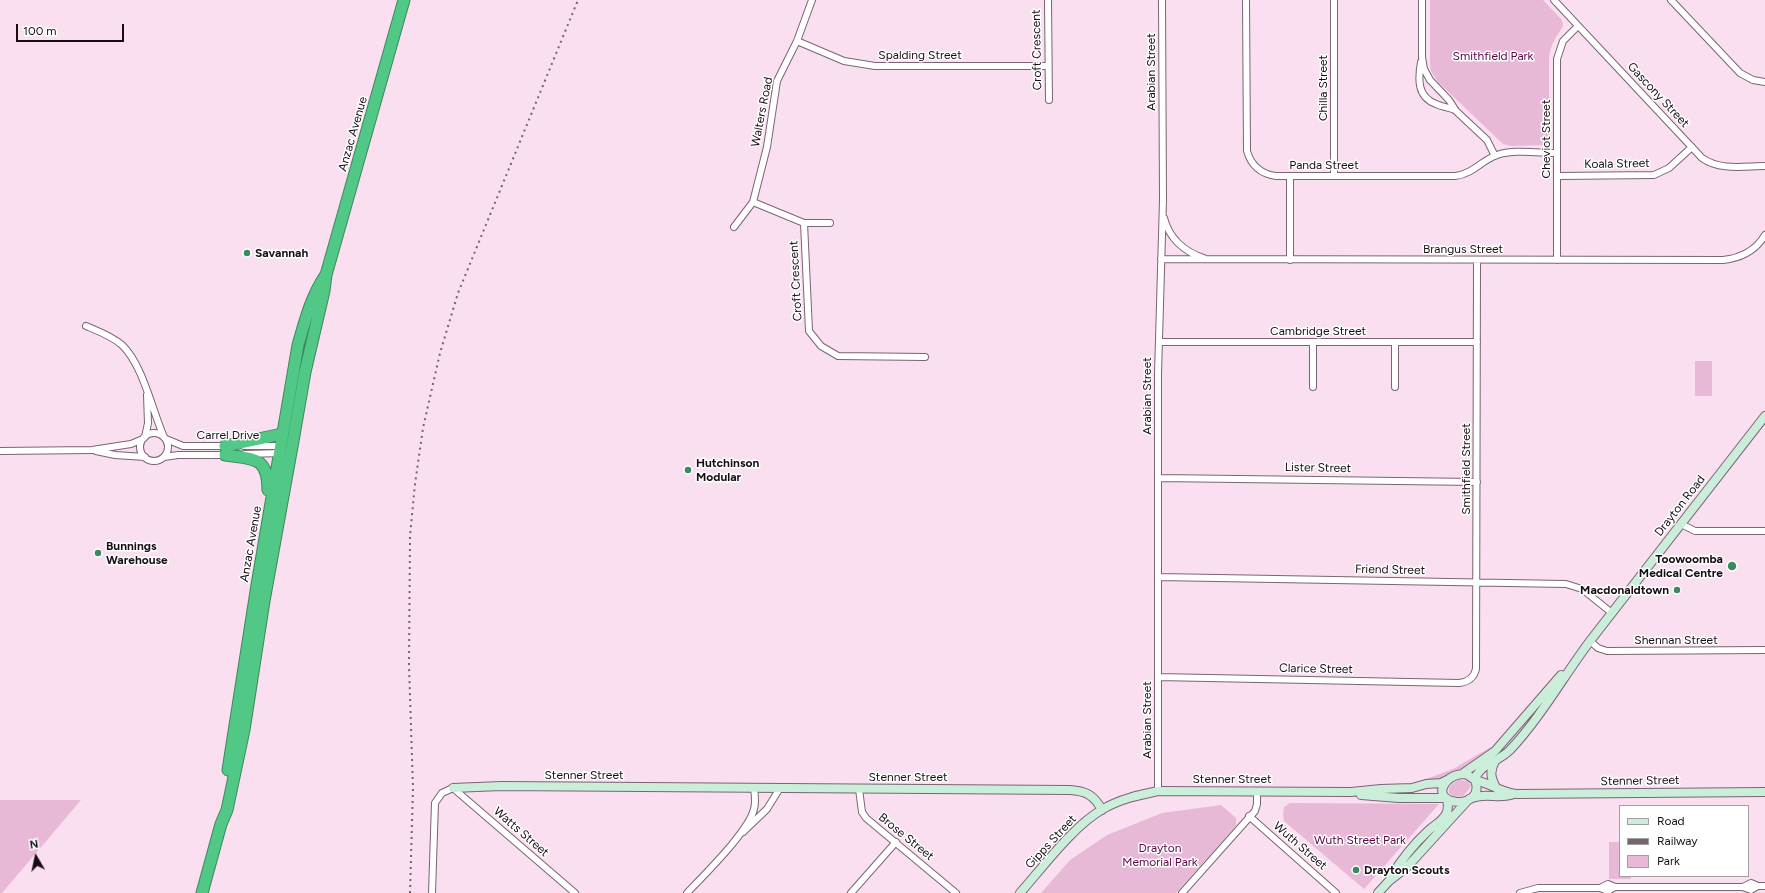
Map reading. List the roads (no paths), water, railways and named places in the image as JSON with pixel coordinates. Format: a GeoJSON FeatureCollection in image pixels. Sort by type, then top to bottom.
{"type":"FeatureCollection","features":[{"type":"Feature","properties":{"kind":"highway","name":"Anzac Avenue"},"geometry":{"type":"LineString","coordinates":[[202,893],[221,824],[227,810],[244,730],[264,601],[305,372],[324,291],[326,275],[404,0]]}},
{"type":"Feature","properties":{"kind":"highway","name":"Anzac Avenue"},"geometry":{"type":"LineString","coordinates":[[221,824],[222,809],[282,434],[298,345],[316,289],[326,275]]}},
{"type":"Feature","properties":{"kind":"highway"},"geometry":{"type":"LineString","coordinates":[[225,450],[282,434]]}},
{"type":"Feature","properties":{"kind":"highway"},"geometry":{"type":"LineString","coordinates":[[225,450],[257,461],[265,468],[268,476],[270,512]]}},
{"type":"Feature","properties":{"kind":"main road","name":"Drayton Road"},"geometry":{"type":"LineString","coordinates":[[1462,774],[1495,751],[1569,668],[1763,421]]}},
{"type":"Feature","properties":{"kind":"main road","name":"Drayton Road"},"geometry":{"type":"LineString","coordinates":[[1475,779],[1485,767],[1495,762],[1514,745],[1551,698],[1563,681],[1569,668]]}},
{"type":"Feature","properties":{"kind":"main road"},"geometry":{"type":"LineString","coordinates":[[1495,762],[1491,773],[1492,781],[1497,789]]}},
{"type":"Feature","properties":{"kind":"main road"},"geometry":{"type":"LineString","coordinates":[[1378,893],[1389,881],[1407,867],[1469,799],[1476,790],[1475,779],[1470,775],[1462,774],[1448,779],[1443,787],[1448,809],[1444,817],[1428,830],[1399,863],[1389,881]]}},
{"type":"Feature","properties":{"kind":"main road","name":"Stenner Street"},"geometry":{"type":"LineString","coordinates":[[453,788],[501,786],[1077,791],[1091,795],[1102,810],[1127,798],[1158,791],[1351,792],[1412,788],[1426,784],[1441,783],[1448,779]]}},
{"type":"Feature","properties":{"kind":"main road","name":"Stenner Street"},"geometry":{"type":"LineString","coordinates":[[1475,779],[1497,789],[1516,794]]}},
{"type":"Feature","properties":{"kind":"main road","name":"Stenner Street"},"geometry":{"type":"LineString","coordinates":[[1351,792],[1364,795],[1399,798],[1446,799]]}},
{"type":"Feature","properties":{"kind":"main road","name":"Stenner Street"},"geometry":{"type":"LineString","coordinates":[[1469,799],[1482,795],[1506,796],[1516,794],[1765,792]]}},
{"type":"Feature","properties":{"kind":"main road"},"geometry":{"type":"LineString","coordinates":[[1446,799],[1457,803],[1469,799]]}},
{"type":"Feature","properties":{"kind":"main road","name":"Gipps Street"},"geometry":{"type":"LineString","coordinates":[[1020,893],[1077,830],[1102,810]]}},
{"type":"Feature","properties":{"kind":"street","name":"Walters Road"},"geometry":{"type":"LineString","coordinates":[[734,227],[753,202],[767,147],[777,81],[797,41],[812,0]]}},
{"type":"Feature","properties":{"kind":"street","name":"Croft Crescent"},"geometry":{"type":"LineString","coordinates":[[1048,0],[1049,100]]}},
{"type":"Feature","properties":{"kind":"street","name":"Arabian Street"},"geometry":{"type":"LineString","coordinates":[[1158,791],[1158,478],[1162,213],[1162,0]]}},
{"type":"Feature","properties":{"kind":"street","name":"Panda Street"},"geometry":{"type":"LineString","coordinates":[[1246,0],[1247,151],[1251,161],[1262,172],[1271,175],[1290,176],[1455,176],[1470,172],[1495,156],[1506,153],[1557,153]]}},
{"type":"Feature","properties":{"kind":"street","name":"Chilla Street"},"geometry":{"type":"LineString","coordinates":[[1334,0],[1334,176]]}},
{"type":"Feature","properties":{"kind":"street"},"geometry":{"type":"LineString","coordinates":[[1422,0],[1422,57],[1419,83],[1424,96],[1436,104],[1456,110]]}},
{"type":"Feature","properties":{"kind":"street","name":"Gascony Street"},"geometry":{"type":"LineString","coordinates":[[1554,0],[1706,161],[1716,165],[1728,167],[1765,166]]}},
{"type":"Feature","properties":{"kind":"street"},"geometry":{"type":"LineString","coordinates":[[1671,0],[1740,73],[1753,80],[1765,82]]}},
{"type":"Feature","properties":{"kind":"street","name":"Cheviot Street"},"geometry":{"type":"LineString","coordinates":[[1557,260],[1558,53],[1565,38],[1578,26]]}},
{"type":"Feature","properties":{"kind":"street","name":"Spalding Street"},"geometry":{"type":"LineString","coordinates":[[797,41],[844,61],[875,66],[1048,66]]}},
{"type":"Feature","properties":{"kind":"street"},"geometry":{"type":"LineString","coordinates":[[1422,57],[1427,75],[1456,110],[1487,140],[1495,156]]}},
{"type":"Feature","properties":{"kind":"street","name":"Koala Street"},"geometry":{"type":"LineString","coordinates":[[1557,176],[1654,175],[1669,168],[1692,147]]}},
{"type":"Feature","properties":{"kind":"street"},"geometry":{"type":"LineString","coordinates":[[1290,176],[1290,260]]}},
{"type":"Feature","properties":{"kind":"street"},"geometry":{"type":"LineString","coordinates":[[753,202],[804,224],[830,223]]}},
{"type":"Feature","properties":{"kind":"street"},"geometry":{"type":"LineString","coordinates":[[1162,213],[1167,228],[1181,246],[1193,254],[1213,260]]}},
{"type":"Feature","properties":{"kind":"street","name":"Croft Crescent"},"geometry":{"type":"LineString","coordinates":[[804,224],[809,331],[821,346],[838,356],[925,357]]}},
{"type":"Feature","properties":{"kind":"street","name":"Brangus Street"},"geometry":{"type":"LineString","coordinates":[[1161,259],[1723,260],[1743,255],[1759,243],[1765,234]]}},
{"type":"Feature","properties":{"kind":"street","name":"Smithfield Street"},"geometry":{"type":"LineString","coordinates":[[1472,678],[1476,669],[1477,260]]}},
{"type":"Feature","properties":{"kind":"street"},"geometry":{"type":"LineString","coordinates":[[86,326],[121,344],[128,353],[138,370],[147,396],[152,403],[157,421],[168,448],[164,457],[154,461],[144,457],[115,455],[92,450]]}},
{"type":"Feature","properties":{"kind":"street","name":"Cambridge Street"},"geometry":{"type":"LineString","coordinates":[[1159,342],[1477,342]]}},
{"type":"Feature","properties":{"kind":"street"},"geometry":{"type":"LineString","coordinates":[[1313,342],[1313,387]]}},
{"type":"Feature","properties":{"kind":"street"},"geometry":{"type":"LineString","coordinates":[[1395,342],[1395,387]]}},
{"type":"Feature","properties":{"kind":"street"},"geometry":{"type":"LineString","coordinates":[[144,457],[140,448],[148,423],[147,396]]}},
{"type":"Feature","properties":{"kind":"street"},"geometry":{"type":"LineString","coordinates":[[0,451],[92,450],[131,444],[154,433],[165,438]]}},
{"type":"Feature","properties":{"kind":"street","name":"Carrel Drive"},"geometry":{"type":"LineString","coordinates":[[165,438],[183,446],[225,450]]}},
{"type":"Feature","properties":{"kind":"street","name":"Carrel Drive"},"geometry":{"type":"LineString","coordinates":[[164,457],[225,450],[292,449]]}},
{"type":"Feature","properties":{"kind":"street","name":"Lister Street"},"geometry":{"type":"LineString","coordinates":[[1158,478],[1477,482]]}},
{"type":"Feature","properties":{"kind":"street"},"geometry":{"type":"LineString","coordinates":[[1681,524],[1698,531],[1765,530]]}},
{"type":"Feature","properties":{"kind":"street","name":"Friend Street"},"geometry":{"type":"LineString","coordinates":[[1158,578],[1571,585],[1582,589],[1612,613]]}},
{"type":"Feature","properties":{"kind":"street","name":"Shennan Street"},"geometry":{"type":"LineString","coordinates":[[1590,641],[1598,648],[1607,651],[1765,650]]}},
{"type":"Feature","properties":{"kind":"street","name":"Clarice Street"},"geometry":{"type":"LineString","coordinates":[[1158,677],[1459,683],[1466,682],[1472,678]]}},
{"type":"Feature","properties":{"kind":"street"},"geometry":{"type":"LineString","coordinates":[[432,893],[435,803],[442,793],[453,788]]}},
{"type":"Feature","properties":{"kind":"street","name":"Watts Street"},"geometry":{"type":"LineString","coordinates":[[453,788],[575,893]]}},
{"type":"Feature","properties":{"kind":"street"},"geometry":{"type":"LineString","coordinates":[[740,835],[754,810],[754,788]]}},
{"type":"Feature","properties":{"kind":"street"},"geometry":{"type":"LineString","coordinates":[[687,893],[740,835],[749,828],[767,809],[774,801],[780,788]]}},
{"type":"Feature","properties":{"kind":"street","name":"Brose Street"},"geometry":{"type":"LineString","coordinates":[[858,789],[862,812],[866,818],[956,893]]}},
{"type":"Feature","properties":{"kind":"street"},"geometry":{"type":"LineString","coordinates":[[1182,893],[1255,811],[1257,804],[1257,792]]}},
{"type":"Feature","properties":{"kind":"street","name":"Wuth Street"},"geometry":{"type":"LineString","coordinates":[[1249,816],[1336,893]]}},
{"type":"Feature","properties":{"kind":"street"},"geometry":{"type":"LineString","coordinates":[[852,893],[896,842]]}},
{"type":"Feature","properties":{"kind":"street"},"geometry":{"type":"LineString","coordinates":[[1520,893],[1538,888],[1600,888],[1608,891],[1615,887],[1743,887],[1751,890],[1758,886],[1765,886]]}},
{"type":"Feature","properties":{"kind":"railway"},"geometry":{"type":"LineString","coordinates":[[410,893],[413,788],[409,666],[410,536],[415,484],[423,428],[440,353],[458,293],[578,0]]}},
{"type":"Feature","properties":{"kind":"place","name":"Savannah"},"geometry":{"type":"Point","coordinates":[247,253]}},
{"type":"Feature","properties":{"kind":"place","name":"Hutchinson Modular"},"geometry":{"type":"Point","coordinates":[688,470]}},
{"type":"Feature","properties":{"kind":"place","name":"Bunnings Warehouse"},"geometry":{"type":"Point","coordinates":[98,553]}},
{"type":"Feature","properties":{"kind":"place","name":"Toowoomba Medical Centre"},"geometry":{"type":"Point","coordinates":[1732,566]}},
{"type":"Feature","properties":{"kind":"place","name":"Macdonaldtown"},"geometry":{"type":"Point","coordinates":[1677,590]}},
{"type":"Feature","properties":{"kind":"place","name":"Drayton Scouts"},"geometry":{"type":"Point","coordinates":[1356,870]}},
{"type":"Feature","properties":{"kind":"park label","name":"Smithfield Park"},"geometry":{"type":"Point","coordinates":[1493,56]}},
{"type":"Feature","properties":{"kind":"park label","name":"Wuth Street Park"},"geometry":{"type":"Point","coordinates":[1360,840]}},
{"type":"Feature","properties":{"kind":"park label","name":"Drayton Memorial Park"},"geometry":{"type":"Point","coordinates":[1160,855]}}]}
